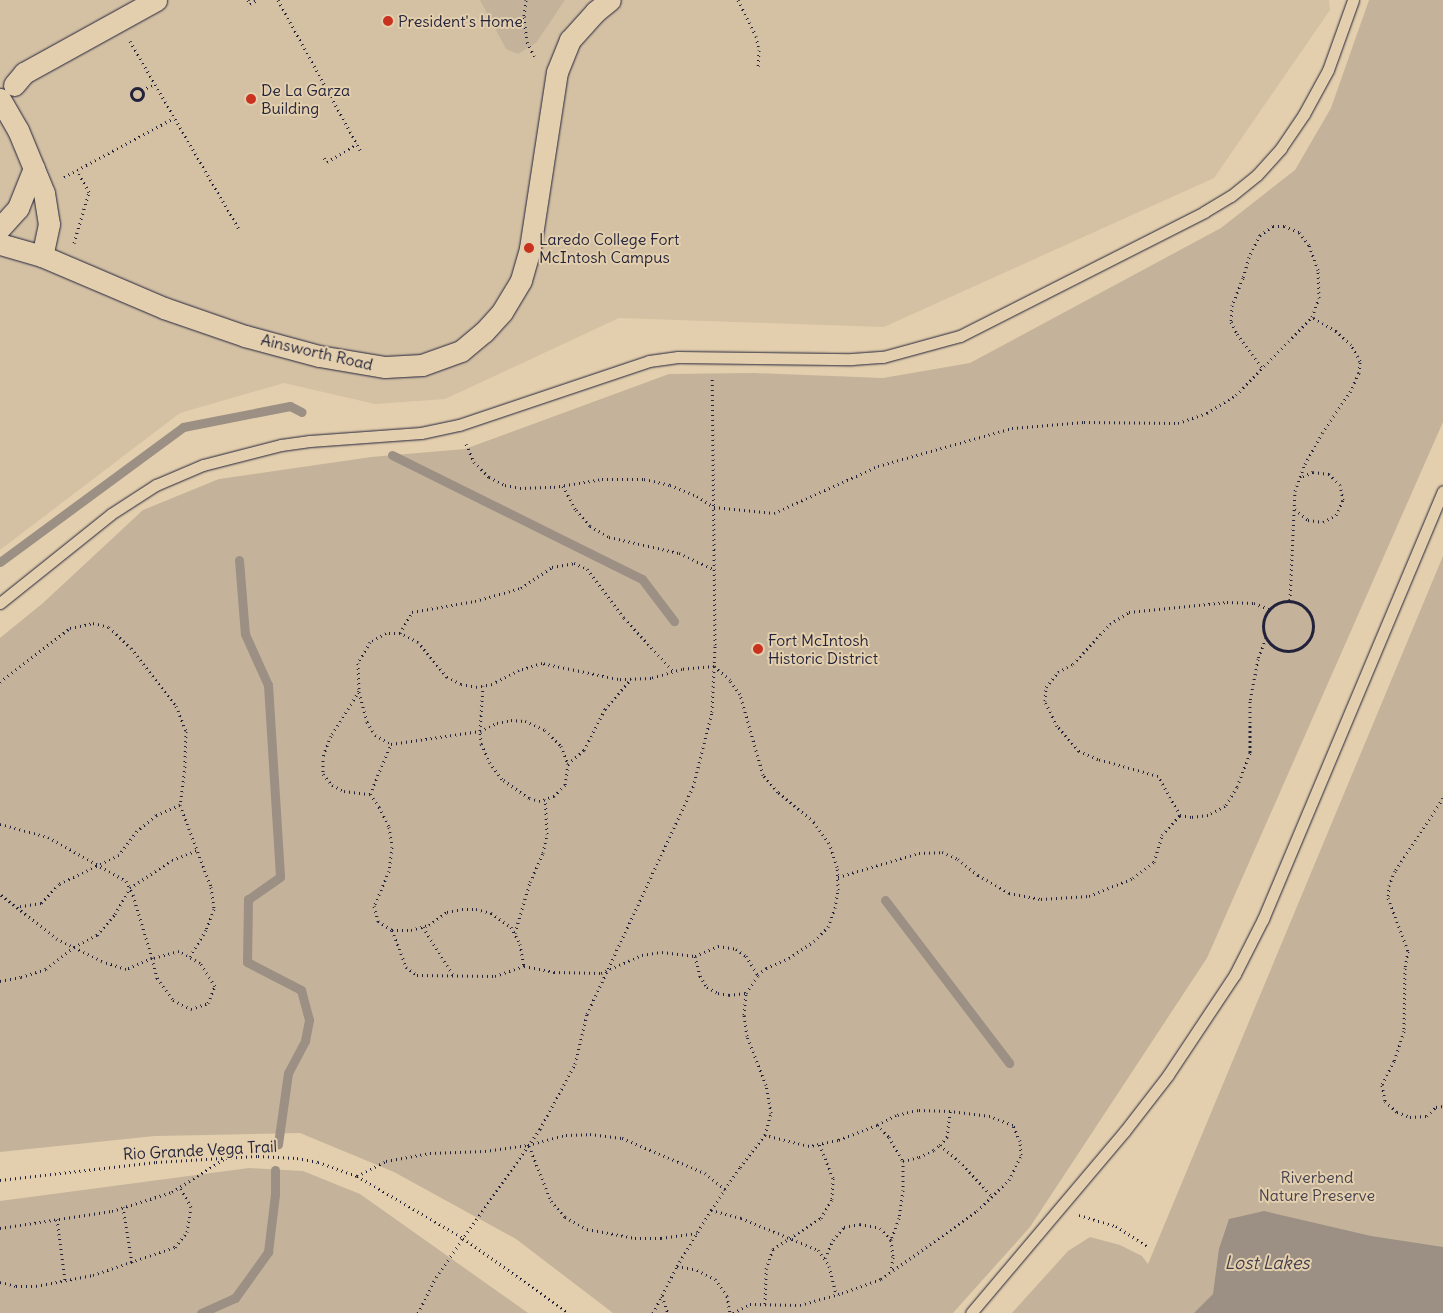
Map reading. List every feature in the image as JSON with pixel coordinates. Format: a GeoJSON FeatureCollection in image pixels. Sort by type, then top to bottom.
{"type":"FeatureCollection","features":[{"type":"Feature","properties":{"kind":"street"},"geometry":{"type":"LineString","coordinates":[[42,256],[49,224],[44,193],[18,130],[7,92],[24,73],[156,0]]}},
{"type":"Feature","properties":{"kind":"street","name":"Ainsworth Road"},"geometry":{"type":"LineString","coordinates":[[0,244],[42,256],[164,308],[245,336],[319,356],[385,367],[422,365],[461,351],[496,319],[521,280],[530,248],[557,72],[570,40],[595,12],[610,0]]}},
{"type":"Feature","properties":{"kind":"street"},"geometry":{"type":"LineString","coordinates":[[0,228],[18,208],[34,168]]}},
{"type":"Feature","properties":{"kind":"lane"},"geometry":{"type":"LineString","coordinates":[[0,603],[111,514],[156,485],[204,465],[281,445],[421,432],[459,424],[649,361],[678,357],[852,359],[883,357],[923,348],[960,336],[993,321],[1204,212],[1231,196],[1257,175],[1280,148],[1304,114],[1328,70],[1353,0]]}},
{"type":"Feature","properties":{"kind":"lane"},"geometry":{"type":"LineString","coordinates":[[970,1313],[1124,1132],[1168,1075],[1236,974],[1263,919],[1443,491]]}},
{"type":"Feature","properties":{"kind":"path"},"geometry":{"type":"LineString","coordinates":[[248,0],[250,4],[257,0]]}},
{"type":"Feature","properties":{"kind":"path"},"geometry":{"type":"LineString","coordinates":[[278,0],[360,150]]}},
{"type":"Feature","properties":{"kind":"path"},"geometry":{"type":"LineString","coordinates":[[526,0],[524,17],[527,42],[534,56]]}},
{"type":"Feature","properties":{"kind":"path"},"geometry":{"type":"LineString","coordinates":[[738,0],[756,36],[759,50],[758,67]]}},
{"type":"Feature","properties":{"kind":"path"},"geometry":{"type":"LineString","coordinates":[[742,6],[745,0]]}},
{"type":"Feature","properties":{"kind":"path"},"geometry":{"type":"LineString","coordinates":[[119,20],[239,229]]}},
{"type":"Feature","properties":{"kind":"path"},"geometry":{"type":"LineString","coordinates":[[142,90],[155,84]]}},
{"type":"Feature","properties":{"kind":"path"},"geometry":{"type":"LineString","coordinates":[[61,178],[174,118]]}},
{"type":"Feature","properties":{"kind":"path"},"geometry":{"type":"LineString","coordinates":[[324,158],[327,162],[357,144]]}},
{"type":"Feature","properties":{"kind":"path"},"geometry":{"type":"LineString","coordinates":[[74,243],[89,192],[77,170]]}},
{"type":"Feature","properties":{"kind":"path"},"geometry":{"type":"LineString","coordinates":[[459,424],[474,462],[489,478],[505,485],[520,488],[563,486],[602,479],[644,479],[670,485],[697,496],[714,507],[774,513],[878,466],[1012,428],[1084,422],[1178,423],[1207,413],[1236,395],[1312,318],[1319,298],[1318,270],[1309,245],[1299,232],[1284,226],[1273,226],[1260,235],[1249,257],[1232,305],[1231,322],[1236,334],[1262,368]]}},
{"type":"Feature","properties":{"kind":"path"},"geometry":{"type":"LineString","coordinates":[[1290,600],[1295,491],[1322,433],[1350,392],[1359,373],[1360,361],[1351,346],[1336,331],[1312,318]]}},
{"type":"Feature","properties":{"kind":"path"},"geometry":{"type":"LineString","coordinates":[[418,1313],[436,1277],[540,1129],[575,1064],[587,1014],[693,787],[712,712],[714,666],[714,406],[711,357]]}},
{"type":"Feature","properties":{"kind":"path"},"geometry":{"type":"LineString","coordinates":[[1295,509],[1308,520],[1323,522],[1336,515],[1344,500],[1340,485],[1329,474],[1313,472],[1300,478]]}},
{"type":"Feature","properties":{"kind":"path"},"geometry":{"type":"LineString","coordinates":[[563,486],[576,510],[590,526],[609,537],[679,552],[713,569]]}},
{"type":"Feature","properties":{"kind":"path"},"geometry":{"type":"LineString","coordinates":[[400,633],[412,612],[475,600],[521,588],[552,567],[574,563],[587,569],[624,618],[673,672]]}},
{"type":"Feature","properties":{"kind":"path"},"geometry":{"type":"LineString","coordinates":[[1180,815],[1191,817],[1208,815],[1225,806],[1237,787],[1250,753],[1250,701],[1258,659],[1266,638],[1263,624],[1269,609],[1282,601],[1290,600],[1298,602],[1310,613],[1313,629],[1306,643],[1292,650],[1277,648],[1266,638]]}},
{"type":"Feature","properties":{"kind":"path"},"geometry":{"type":"LineString","coordinates":[[1180,815],[1158,776],[1098,759],[1079,751],[1057,726],[1045,701],[1046,687],[1058,672],[1073,664],[1110,624],[1129,612],[1227,602],[1254,603],[1269,609]]}},
{"type":"Feature","properties":{"kind":"path"},"geometry":{"type":"LineString","coordinates":[[0,682],[70,628],[93,623],[109,627],[131,648],[176,706],[186,731],[185,766],[180,805],[211,887],[214,909],[206,930],[190,957]]}},
{"type":"Feature","properties":{"kind":"path"},"geometry":{"type":"LineString","coordinates":[[483,686],[480,731],[484,750],[490,763],[502,780],[529,798],[540,801],[554,796],[565,784],[568,764],[561,746],[545,730],[525,721],[496,724],[480,731],[391,744],[375,735],[367,722],[359,691],[358,662],[370,642],[386,632],[400,633],[418,642],[448,676],[461,684],[477,687],[542,663],[618,679],[651,678],[673,672],[714,666],[730,680],[740,694],[763,775],[778,792],[814,822],[829,843],[837,867],[835,908],[828,927],[814,941],[789,958],[766,968],[758,975],[746,993],[744,1015],[747,1036],[766,1084],[771,1113],[765,1135],[711,1210],[677,1266],[653,1313]]}},
{"type":"Feature","properties":{"kind":"path"},"geometry":{"type":"LineString","coordinates":[[568,764],[584,750],[605,709],[631,679]]}},
{"type":"Feature","properties":{"kind":"path"},"geometry":{"type":"LineString","coordinates":[[359,691],[331,736],[322,756],[323,774],[332,784],[344,791],[370,794],[389,827],[392,847],[389,871],[374,906],[378,921],[392,930],[411,930],[423,927],[447,912],[476,909],[491,913],[511,926],[520,944],[524,966]]}},
{"type":"Feature","properties":{"kind":"path"},"geometry":{"type":"LineString","coordinates":[[370,794],[391,744]]}},
{"type":"Feature","properties":{"kind":"path"},"geometry":{"type":"LineString","coordinates":[[1443,798],[1395,871],[1389,884],[1388,898],[1408,951],[1405,968],[1404,1031],[1394,1061],[1382,1084],[1385,1101],[1397,1112],[1410,1118],[1427,1116],[1436,1107],[1443,1106]]}},
{"type":"Feature","properties":{"kind":"path"},"geometry":{"type":"LineString","coordinates":[[515,934],[530,882],[543,853],[547,834],[545,799]]}},
{"type":"Feature","properties":{"kind":"path"},"geometry":{"type":"LineString","coordinates":[[16,908],[41,903],[59,884],[100,866],[119,855],[137,831],[156,816],[180,805]]}},
{"type":"Feature","properties":{"kind":"path"},"geometry":{"type":"LineString","coordinates":[[838,877],[919,853],[942,852],[958,859],[978,875],[1009,893],[1041,899],[1089,896],[1133,878],[1154,862],[1162,835],[1180,815]]}},
{"type":"Feature","properties":{"kind":"path"},"geometry":{"type":"LineString","coordinates":[[0,824],[48,837],[126,881],[130,888],[152,958],[157,978],[173,1000],[191,1009],[208,1003],[215,986],[200,963],[180,950],[152,958],[126,969],[102,961],[57,939],[0,894]]}},
{"type":"Feature","properties":{"kind":"path"},"geometry":{"type":"LineString","coordinates":[[0,980],[20,977],[46,969],[74,946],[97,935],[115,914],[130,888],[172,860],[198,850]]}},
{"type":"Feature","properties":{"kind":"path"},"geometry":{"type":"LineString","coordinates":[[423,927],[454,976]]}},
{"type":"Feature","properties":{"kind":"path"},"geometry":{"type":"LineString","coordinates":[[392,930],[406,967],[417,975],[495,976],[524,966],[581,974],[606,971],[642,955],[662,952],[695,956],[718,946],[736,949],[746,956],[758,975]]}},
{"type":"Feature","properties":{"kind":"path"},"geometry":{"type":"LineString","coordinates":[[695,956],[700,976],[707,987],[718,993],[729,995],[746,993]]}},
{"type":"Feature","properties":{"kind":"path"},"geometry":{"type":"LineString","coordinates":[[677,1266],[697,1270],[716,1279],[727,1296],[732,1313],[750,1304],[800,1305],[836,1295],[881,1279],[977,1210],[1009,1180],[1021,1155],[1020,1141],[1013,1125],[990,1116],[950,1111],[918,1110],[896,1115],[877,1125],[809,1146],[765,1135]]}},
{"type":"Feature","properties":{"kind":"path"},"geometry":{"type":"LineString","coordinates":[[903,1160],[919,1157],[940,1145],[947,1137],[950,1111]]}},
{"type":"Feature","properties":{"kind":"path"},"geometry":{"type":"LineString","coordinates":[[877,1125],[889,1137],[903,1160],[903,1190],[899,1218],[891,1240],[893,1257],[891,1272]]}},
{"type":"Feature","properties":{"kind":"path"},"geometry":{"type":"LineString","coordinates":[[357,1176],[386,1160],[430,1152],[485,1151],[528,1145],[566,1135],[590,1134],[622,1138],[705,1173],[725,1189]]}},
{"type":"Feature","properties":{"kind":"path"},"geometry":{"type":"LineString","coordinates":[[765,1304],[766,1269],[773,1249],[820,1218],[832,1200],[833,1178],[819,1144]]}},
{"type":"Feature","properties":{"kind":"path"},"geometry":{"type":"LineString","coordinates":[[528,1145],[551,1201],[565,1217],[587,1229],[634,1238],[661,1238],[697,1233]]}},
{"type":"Feature","properties":{"kind":"path"},"geometry":{"type":"LineString","coordinates":[[940,1145],[959,1161],[992,1196]]}},
{"type":"Feature","properties":{"kind":"path"},"geometry":{"type":"LineString","coordinates":[[0,1228],[122,1207],[172,1192],[224,1158]]}},
{"type":"Feature","properties":{"kind":"path","name":"Rio Grande Vega Trail"},"geometry":{"type":"LineString","coordinates":[[0,1180],[156,1162],[224,1158],[296,1158],[318,1162],[357,1176],[463,1238],[569,1313]]}},
{"type":"Feature","properties":{"kind":"path"},"geometry":{"type":"LineString","coordinates":[[0,1282],[16,1286],[36,1286],[92,1276],[176,1247],[187,1232],[191,1207],[180,1187]]}},
{"type":"Feature","properties":{"kind":"path"},"geometry":{"type":"LineString","coordinates":[[122,1207],[132,1263]]}},
{"type":"Feature","properties":{"kind":"path"},"geometry":{"type":"LineString","coordinates":[[1059,1209],[1116,1226],[1148,1247]]}},
{"type":"Feature","properties":{"kind":"path"},"geometry":{"type":"LineString","coordinates":[[711,1210],[742,1218],[792,1237],[818,1250],[830,1266],[836,1295]]}},
{"type":"Feature","properties":{"kind":"path"},"geometry":{"type":"LineString","coordinates":[[58,1219],[65,1280]]}},
{"type":"Feature","properties":{"kind":"path"},"geometry":{"type":"LineString","coordinates":[[824,1259],[833,1240],[844,1227],[860,1224],[880,1228],[891,1240]]}},
{"type":"Feature","properties":{"kind":"path"},"geometry":{"type":"LineString","coordinates":[[662,1296],[668,1313]]}},
{"type":"Feature","properties":{"kind":"shaded area","name":"Laredo College Fort McIntosh Campus"},"geometry":{"type":"Polygon","coordinates":[[[0,0],[1329,0],[1330,10],[1214,178],[884,327],[619,318],[445,399],[375,404],[284,383],[180,413],[0,550],[0,0]]]}},
{"type":"Feature","properties":{"kind":"green space"},"geometry":{"type":"Polygon","coordinates":[[[480,0],[565,0],[536,43],[518,54],[506,49],[480,0]]]}},
{"type":"Feature","properties":{"kind":"green space"},"geometry":{"type":"Polygon","coordinates":[[[1369,0],[1443,0],[1443,422],[1207,958],[1030,1227],[953,1313],[613,1313],[516,1239],[394,1172],[300,1133],[155,1136],[0,1152],[0,638],[43,603],[143,510],[219,479],[371,457],[465,449],[669,374],[754,373],[883,378],[970,363],[1221,228],[1295,170],[1331,108],[1369,0]]]}},
{"type":"Feature","properties":{"kind":"green space","name":"Riverbend Nature Preserve"},"geometry":{"type":"Polygon","coordinates":[[[1443,556],[1443,1313],[1012,1313],[1068,1251],[1090,1237],[1120,1245],[1142,1256],[1148,1264],[1443,556]]]}},
{"type":"Feature","properties":{"kind":"green space"},"geometry":{"type":"Polygon","coordinates":[[[249,1168],[303,1171],[360,1194],[528,1313],[0,1313],[0,1201],[249,1168]]]}},
{"type":"Feature","properties":{"kind":"water","name":"Lost Lakes"},"geometry":{"type":"Polygon","coordinates":[[[1264,1211],[1371,1236],[1443,1247],[1443,1313],[1194,1313],[1213,1294],[1219,1249],[1229,1219],[1264,1211]]]}},
{"type":"Feature","properties":{"kind":"waterway"},"geometry":{"type":"LineString","coordinates":[[0,562],[183,427],[290,406],[302,412]]}},
{"type":"Feature","properties":{"kind":"waterway"},"geometry":{"type":"LineString","coordinates":[[392,455],[642,579],[674,621]]}},
{"type":"Feature","properties":{"kind":"waterway"},"geometry":{"type":"LineString","coordinates":[[239,560],[245,634],[268,685],[280,877],[248,899],[247,962],[301,990],[309,1020],[305,1041],[288,1073],[278,1144]]}},
{"type":"Feature","properties":{"kind":"waterway"},"geometry":{"type":"LineString","coordinates":[[885,900],[1009,1063]]}},
{"type":"Feature","properties":{"kind":"waterway"},"geometry":{"type":"LineString","coordinates":[[201,1313],[235,1298],[268,1252],[275,1194],[275,1170]]}},
{"type":"Feature","properties":{"kind":"place","name":"President's Home"},"geometry":{"type":"Point","coordinates":[388,21]}},
{"type":"Feature","properties":{"kind":"place","name":"De La Garza Building"},"geometry":{"type":"Point","coordinates":[251,99]}},
{"type":"Feature","properties":{"kind":"place","name":"Laredo College Fort McIntosh Campus"},"geometry":{"type":"Point","coordinates":[529,248]}},
{"type":"Feature","properties":{"kind":"place","name":"Fort McIntosh Historic District"},"geometry":{"type":"Point","coordinates":[758,649]}}]}
